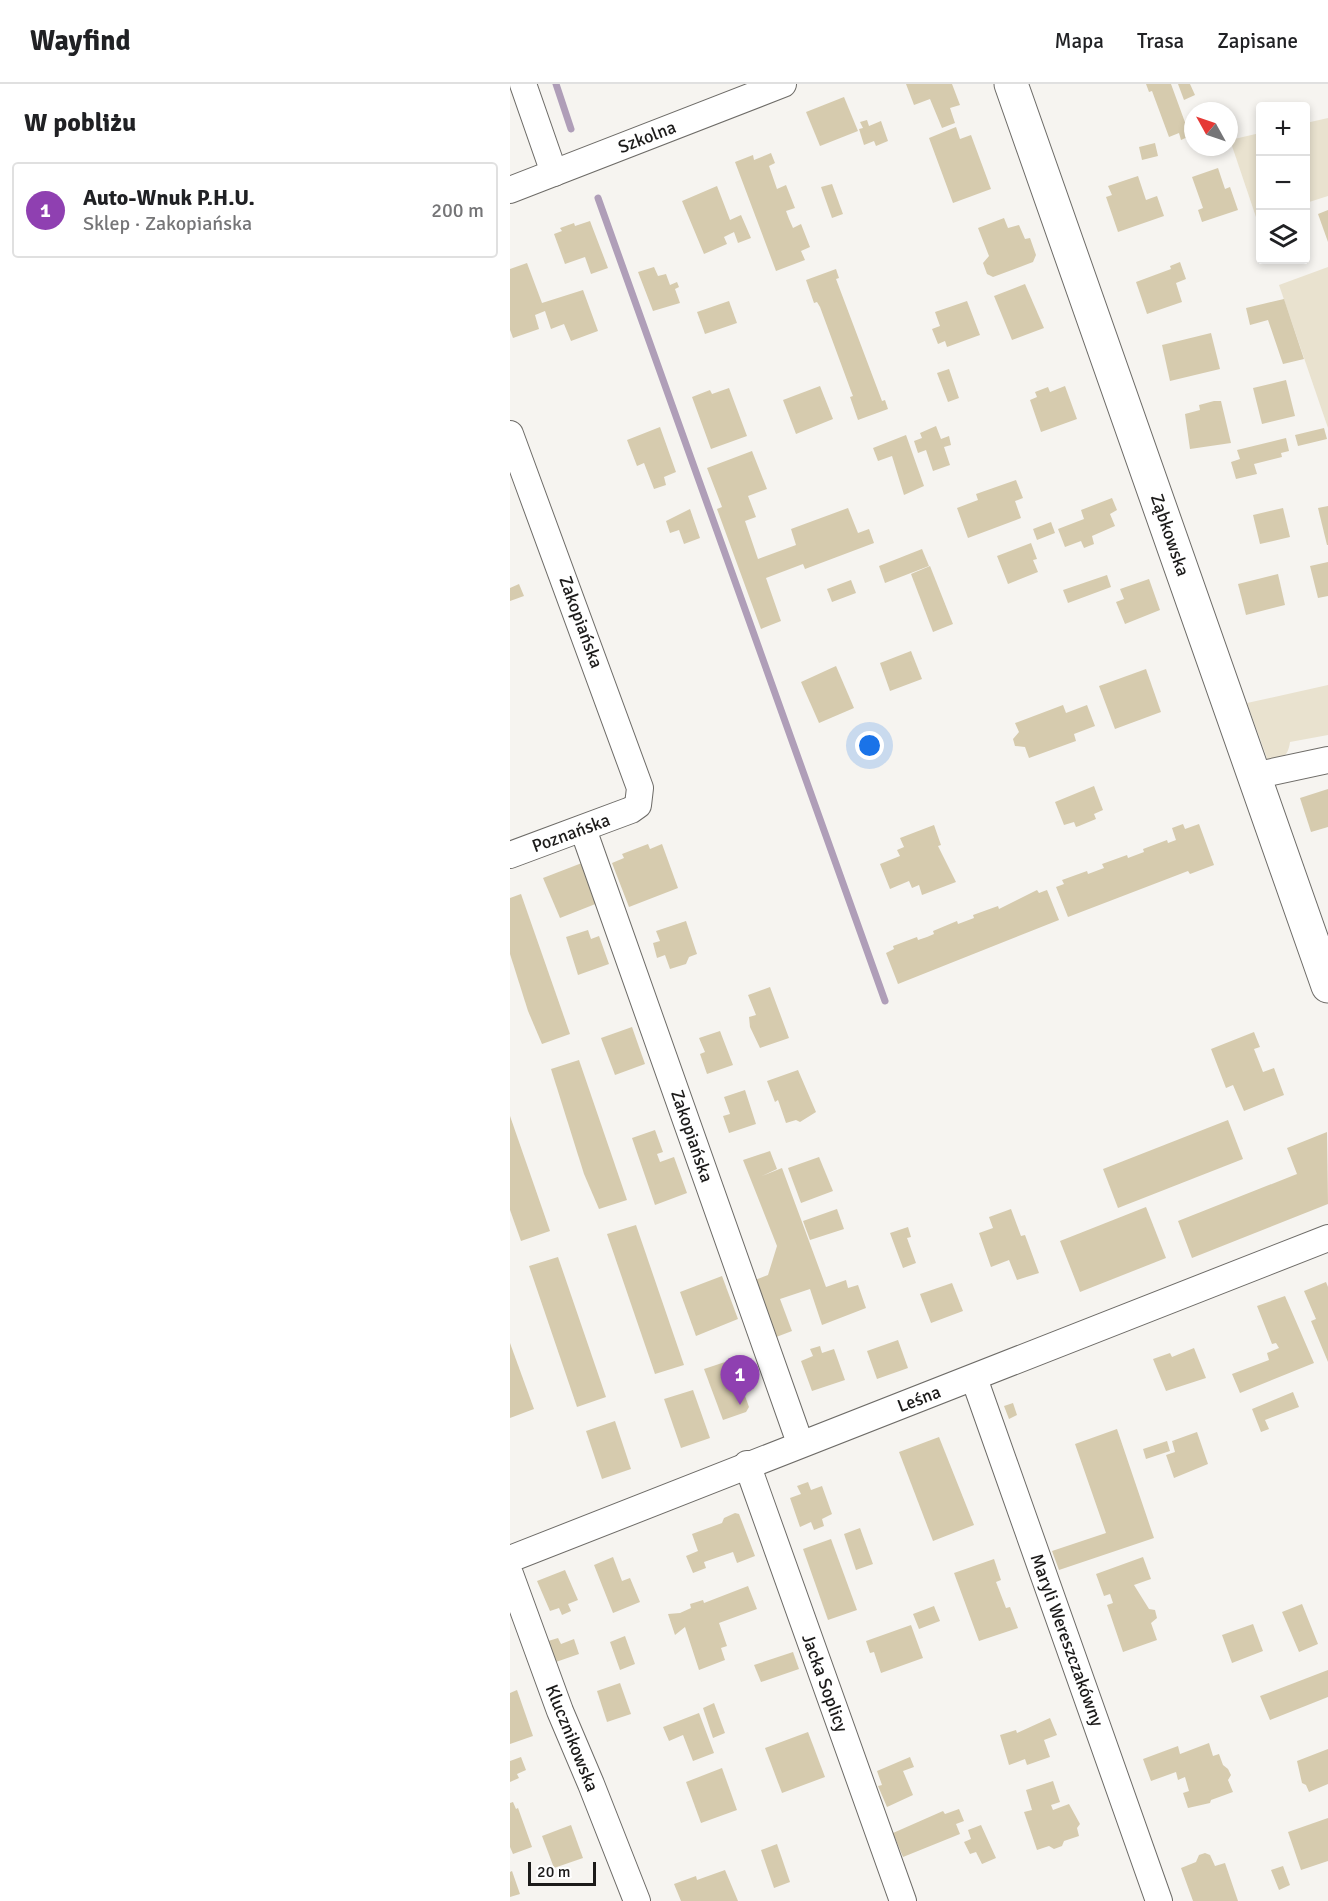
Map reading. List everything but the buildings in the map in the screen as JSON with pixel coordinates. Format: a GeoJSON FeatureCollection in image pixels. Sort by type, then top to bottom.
{"type":"FeatureCollection","features":[{"type":"Feature","properties":{"kind":"street"},"geometry":{"type":"LineString","coordinates":[[523,84],[554,173]]}},
{"type":"Feature","properties":{"kind":"street","name":"Szkolna"},"geometry":{"type":"LineString","coordinates":[[510,190],[783,84]]}},
{"type":"Feature","properties":{"kind":"street","name":"Ząbkowska"},"geometry":{"type":"LineString","coordinates":[[1011,84],[1328,986]]}},
{"type":"Feature","properties":{"kind":"street","name":"Zakopiańska"},"geometry":{"type":"LineString","coordinates":[[510,434],[640,788],[638,805],[631,810]]}},
{"type":"Feature","properties":{"kind":"street"},"geometry":{"type":"LineString","coordinates":[[1254,776],[1328,760]]}},
{"type":"Feature","properties":{"kind":"street","name":"Poznańska"},"geometry":{"type":"LineString","coordinates":[[510,855],[631,810]]}},
{"type":"Feature","properties":{"kind":"street","name":"Zakopiańska"},"geometry":{"type":"LineString","coordinates":[[583,829],[800,1443]]}},
{"type":"Feature","properties":{"kind":"street","name":"Leśna"},"geometry":{"type":"LineString","coordinates":[[510,1559],[800,1443],[974,1378],[1328,1238]]}},
{"type":"Feature","properties":{"kind":"street","name":"Maryli Wereszczakówny"},"geometry":{"type":"LineString","coordinates":[[974,1378],[1160,1901]]}},
{"type":"Feature","properties":{"kind":"street","name":"Jacka Soplicy"},"geometry":{"type":"LineString","coordinates":[[747,1464],[903,1901]]}},
{"type":"Feature","properties":{"kind":"street","name":"Klucznikowska"},"geometry":{"type":"LineString","coordinates":[[510,1574],[560,1711],[637,1901]]}},
{"type":"Feature","properties":{"kind":"shaded area"},"geometry":{"type":"Polygon","coordinates":[[[1328,118],[1328,196],[1310,202],[1310,156],[1310,122],[1328,118]]]}},
{"type":"Feature","properties":{"kind":"shaded area"},"geometry":{"type":"Polygon","coordinates":[[[1256,134],[1256,217],[1235,156],[1238,156],[1238,138],[1256,134]]]}},
{"type":"Feature","properties":{"kind":"shaded area"},"geometry":{"type":"Polygon","coordinates":[[[1328,267],[1328,428],[1279,285],[1328,267]]]}},
{"type":"Feature","properties":{"kind":"shaded area"},"geometry":{"type":"Polygon","coordinates":[[[1328,685],[1328,735],[1290,742],[1284,756],[1268,761],[1247,703],[1328,685]]]}},
{"type":"Feature","properties":{"kind":"waterway"},"geometry":{"type":"LineString","coordinates":[[556,84],[571,129]]}},
{"type":"Feature","properties":{"kind":"waterway"},"geometry":{"type":"LineString","coordinates":[[598,198],[885,1001]]}},
{"type":"Feature","properties":{"kind":"place","name":"Auto-Wnuk P.H.U."},"geometry":{"type":"Point","coordinates":[740,1405]}}]}
